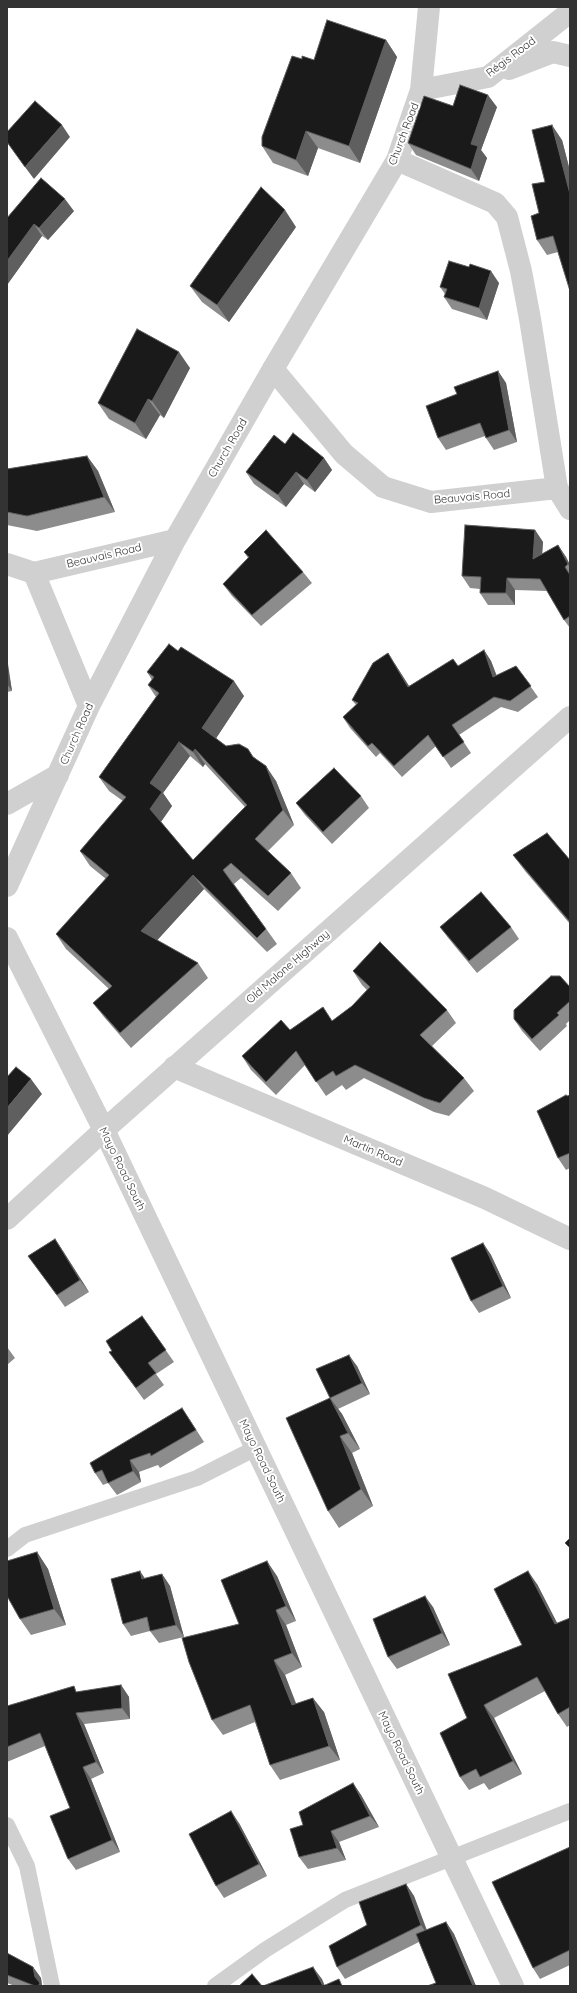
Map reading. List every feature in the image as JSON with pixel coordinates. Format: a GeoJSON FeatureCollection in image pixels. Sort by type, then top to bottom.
{"type":"FeatureCollection","features":[{"type":"Feature","properties":{"kind":"street","name":"Church Road"},"geometry":{"type":"LineString","coordinates":[[7,886],[89,706],[175,540],[273,369],[397,160],[421,90],[429,7]]}},
{"type":"Feature","properties":{"kind":"street","name":"Régis Road"},"geometry":{"type":"LineString","coordinates":[[421,90],[488,77],[570,12]]}},
{"type":"Feature","properties":{"kind":"street"},"geometry":{"type":"LineString","coordinates":[[488,77],[553,52],[570,56]]}},
{"type":"Feature","properties":{"kind":"street"},"geometry":{"type":"LineString","coordinates":[[397,160],[495,203],[507,217],[521,271],[530,319],[557,488],[570,509]]}},
{"type":"Feature","properties":{"kind":"street","name":"Beauvais Road"},"geometry":{"type":"LineString","coordinates":[[273,369],[344,454],[383,487],[431,502],[557,488]]}},
{"type":"Feature","properties":{"kind":"street","name":"Beauvais Road"},"geometry":{"type":"LineString","coordinates":[[34,573],[175,540]]}},
{"type":"Feature","properties":{"kind":"street"},"geometry":{"type":"LineString","coordinates":[[7,564],[34,573],[89,706]]}},
{"type":"Feature","properties":{"kind":"street","name":"Old Malone Highway"},"geometry":{"type":"LineString","coordinates":[[7,1219],[174,1067],[570,717]]}},
{"type":"Feature","properties":{"kind":"street"},"geometry":{"type":"LineString","coordinates":[[7,804],[58,775]]}},
{"type":"Feature","properties":{"kind":"street","name":"Mayo Road South"},"geometry":{"type":"LineString","coordinates":[[7,938],[104,1130],[513,1986]]}},
{"type":"Feature","properties":{"kind":"street","name":"Martin Road"},"geometry":{"type":"LineString","coordinates":[[174,1067],[485,1198],[570,1239]]}},
{"type":"Feature","properties":{"kind":"lane"},"geometry":{"type":"LineString","coordinates":[[7,1549],[25,1534],[196,1478],[256,1448]]}},
{"type":"Feature","properties":{"kind":"lane"},"geometry":{"type":"LineString","coordinates":[[215,1986],[265,1950],[346,1900],[570,1811]]}},
{"type":"Feature","properties":{"kind":"lane"},"geometry":{"type":"LineString","coordinates":[[7,1825],[27,1866],[52,1986]]}},
{"type":"Feature","properties":{"kind":"building"},"geometry":{"type":"Polygon","coordinates":[[[327,20],[386,40],[349,146],[306,131],[296,160],[262,146],[262,137],[292,56],[302,59],[302,56],[314,60],[327,20]]]}},
{"type":"Feature","properties":{"kind":"building"},"geometry":{"type":"Polygon","coordinates":[[[460,85],[488,95],[471,144],[478,146],[471,169],[408,143],[424,96],[453,106],[460,85]]]}},
{"type":"Feature","properties":{"kind":"building"},"geometry":{"type":"Polygon","coordinates":[[[35,101],[62,125],[25,167],[7,142],[7,132],[35,101]]]}},
{"type":"Feature","properties":{"kind":"building"},"geometry":{"type":"Polygon","coordinates":[[[552,125],[570,194],[570,291],[553,236],[537,240],[531,216],[539,213],[532,184],[545,182],[532,130],[552,125]]]}},
{"type":"Feature","properties":{"kind":"building"},"geometry":{"type":"Polygon","coordinates":[[[41,178],[65,199],[39,228],[34,224],[7,261],[7,218],[41,178]]]}},
{"type":"Feature","properties":{"kind":"building"},"geometry":{"type":"Polygon","coordinates":[[[261,187],[285,210],[217,305],[190,286],[261,187]]]}},
{"type":"Feature","properties":{"kind":"building"},"geometry":{"type":"Polygon","coordinates":[[[449,261],[469,267],[470,264],[491,271],[479,308],[444,297],[447,289],[440,287],[449,261]]]}},
{"type":"Feature","properties":{"kind":"building"},"geometry":{"type":"Polygon","coordinates":[[[137,329],[179,352],[152,401],[148,399],[135,423],[98,403],[137,329]]]}},
{"type":"Feature","properties":{"kind":"building"},"geometry":{"type":"Polygon","coordinates":[[[498,371],[509,430],[486,438],[480,423],[438,438],[426,406],[457,394],[454,387],[498,371]]]}},
{"type":"Feature","properties":{"kind":"building"},"geometry":{"type":"Polygon","coordinates":[[[293,433],[324,458],[307,480],[296,472],[278,495],[246,472],[274,435],[285,444],[293,433]]]}},
{"type":"Feature","properties":{"kind":"building"},"geometry":{"type":"Polygon","coordinates":[[[87,456],[104,497],[27,516],[7,512],[7,469],[87,456]]]}},
{"type":"Feature","properties":{"kind":"building"},"geometry":{"type":"Polygon","coordinates":[[[465,525],[535,530],[533,559],[558,545],[568,564],[565,567],[570,575],[570,616],[564,620],[540,579],[507,578],[506,593],[480,593],[481,577],[462,576],[465,525]]]}},
{"type":"Feature","properties":{"kind":"building"},"geometry":{"type":"Polygon","coordinates":[[[266,530],[303,572],[252,615],[223,584],[249,557],[244,552],[266,530]]]}},
{"type":"Feature","properties":{"kind":"building"},"geometry":{"type":"Polygon","coordinates":[[[169,644],[178,651],[181,647],[234,681],[202,728],[226,746],[239,744],[248,749],[253,757],[266,766],[283,810],[255,839],[291,873],[268,896],[231,863],[223,870],[266,929],[257,938],[193,875],[141,931],[198,963],[120,1033],[93,1003],[112,986],[56,934],[109,875],[80,851],[126,797],[99,777],[159,693],[148,685],[154,677],[147,672],[169,644]],[[179,742],[150,783],[162,792],[150,809],[193,860],[247,805],[195,749],[193,752],[179,742]]]}},
{"type":"Feature","properties":{"kind":"building"},"geometry":{"type":"Polygon","coordinates":[[[484,650],[493,677],[516,666],[531,686],[510,701],[494,697],[452,725],[464,742],[443,757],[428,735],[394,766],[372,743],[368,746],[343,717],[358,703],[352,700],[373,663],[388,653],[408,687],[453,659],[458,666],[484,650]]]}},
{"type":"Feature","properties":{"kind":"building"},"geometry":{"type":"Polygon","coordinates":[[[334,768],[361,796],[323,832],[296,803],[334,768]]]}},
{"type":"Feature","properties":{"kind":"building"},"geometry":{"type":"Polygon","coordinates":[[[547,833],[570,860],[570,922],[513,855],[547,833]]]}},
{"type":"Feature","properties":{"kind":"building"},"geometry":{"type":"Polygon","coordinates":[[[481,892],[511,927],[469,961],[440,927],[481,892]]]}},
{"type":"Feature","properties":{"kind":"building"},"geometry":{"type":"Polygon","coordinates":[[[380,942],[447,1010],[420,1035],[464,1078],[440,1103],[424,1098],[355,1065],[336,1076],[333,1071],[316,1082],[296,1051],[266,1082],[242,1056],[281,1020],[290,1030],[323,1007],[332,1021],[352,1006],[370,987],[353,971],[380,942]]]}},
{"type":"Feature","properties":{"kind":"building"},"geometry":{"type":"Polygon","coordinates":[[[551,976],[560,976],[570,987],[570,1001],[557,1013],[559,1015],[532,1039],[514,1019],[514,1010],[551,976]]]}},
{"type":"Feature","properties":{"kind":"building"},"geometry":{"type":"Polygon","coordinates":[[[16,1067],[31,1079],[7,1108],[7,1077],[16,1067]]]}},
{"type":"Feature","properties":{"kind":"building"},"geometry":{"type":"Polygon","coordinates":[[[566,1095],[570,1095],[570,1153],[558,1158],[537,1111],[566,1095]]]}},
{"type":"Feature","properties":{"kind":"building"},"geometry":{"type":"Polygon","coordinates":[[[55,1239],[80,1280],[57,1295],[28,1256],[55,1239]]]}},
{"type":"Feature","properties":{"kind":"building"},"geometry":{"type":"Polygon","coordinates":[[[483,1243],[503,1286],[471,1301],[451,1258],[483,1243]]]}},
{"type":"Feature","properties":{"kind":"building"},"geometry":{"type":"Polygon","coordinates":[[[142,1316],[166,1350],[148,1363],[156,1373],[136,1388],[109,1352],[112,1351],[106,1341],[142,1316]]]}},
{"type":"Feature","properties":{"kind":"building"},"geometry":{"type":"Polygon","coordinates":[[[349,1355],[362,1383],[330,1398],[316,1369],[349,1355]]]}},
{"type":"Feature","properties":{"kind":"building"},"geometry":{"type":"Polygon","coordinates":[[[330,1398],[348,1433],[340,1436],[361,1489],[328,1511],[286,1418],[330,1398]]]}},
{"type":"Feature","properties":{"kind":"building"},"geometry":{"type":"Polygon","coordinates":[[[182,1408],[196,1430],[151,1456],[150,1453],[130,1460],[133,1471],[108,1483],[102,1470],[95,1473],[90,1463],[182,1408]]]}},
{"type":"Feature","properties":{"kind":"building"},"geometry":{"type":"Polygon","coordinates":[[[570,1538],[570,1548],[565,1543],[570,1538]]]}},
{"type":"Feature","properties":{"kind":"building"},"geometry":{"type":"Polygon","coordinates":[[[37,1552],[54,1609],[20,1619],[7,1596],[7,1561],[37,1552]]]}},
{"type":"Feature","properties":{"kind":"building"},"geometry":{"type":"Polygon","coordinates":[[[267,1561],[286,1606],[276,1610],[292,1653],[274,1660],[292,1705],[313,1698],[329,1746],[270,1765],[250,1705],[212,1720],[189,1662],[182,1638],[239,1624],[221,1580],[267,1561]]]}},
{"type":"Feature","properties":{"kind":"building"},"geometry":{"type":"Polygon","coordinates":[[[140,1571],[142,1579],[162,1574],[176,1625],[150,1631],[147,1617],[123,1624],[111,1579],[140,1571]]]}},
{"type":"Feature","properties":{"kind":"building"},"geometry":{"type":"Polygon","coordinates":[[[528,1571],[555,1624],[570,1618],[570,1707],[558,1714],[537,1677],[484,1705],[513,1761],[480,1777],[476,1769],[460,1777],[440,1733],[467,1718],[448,1674],[522,1645],[494,1589],[528,1571]]]}},
{"type":"Feature","properties":{"kind":"building"},"geometry":{"type":"Polygon","coordinates":[[[425,1596],[442,1633],[388,1657],[373,1619],[425,1596]]]}},
{"type":"Feature","properties":{"kind":"building"},"geometry":{"type":"Polygon","coordinates":[[[121,1685],[122,1708],[76,1713],[96,1762],[83,1767],[112,1840],[68,1859],[50,1816],[70,1808],[40,1733],[7,1747],[7,1706],[74,1686],[76,1692],[121,1685]]]}},
{"type":"Feature","properties":{"kind":"building"},"geometry":{"type":"Polygon","coordinates":[[[353,1783],[370,1816],[331,1831],[337,1848],[299,1857],[290,1829],[303,1825],[299,1812],[353,1783]]]}},
{"type":"Feature","properties":{"kind":"building"},"geometry":{"type":"Polygon","coordinates":[[[231,1811],[259,1864],[216,1886],[189,1834],[231,1811]]]}},
{"type":"Feature","properties":{"kind":"building"},"geometry":{"type":"Polygon","coordinates":[[[570,1847],[570,1950],[533,1968],[492,1882],[570,1847]]]}},
{"type":"Feature","properties":{"kind":"building"},"geometry":{"type":"Polygon","coordinates":[[[406,1884],[421,1925],[337,1967],[329,1946],[367,1925],[359,1902],[406,1884]]]}},
{"type":"Feature","properties":{"kind":"building"},"geometry":{"type":"Polygon","coordinates":[[[446,1922],[473,1986],[427,1986],[436,1983],[416,1934],[446,1922]]]}},
{"type":"Feature","properties":{"kind":"building"},"geometry":{"type":"Polygon","coordinates":[[[7,1953],[33,1967],[35,1977],[40,1983],[38,1986],[7,1975],[7,1953]]]}},
{"type":"Feature","properties":{"kind":"building"},"geometry":{"type":"Polygon","coordinates":[[[313,1967],[323,1986],[263,1986],[313,1967]]]}},
{"type":"Feature","properties":{"kind":"building"},"geometry":{"type":"Polygon","coordinates":[[[252,1974],[262,1986],[239,1986],[252,1974]]]}},
{"type":"Feature","properties":{"kind":"building"},"geometry":{"type":"Polygon","coordinates":[[[339,1979],[342,1986],[323,1986],[339,1979]]]}}]}
